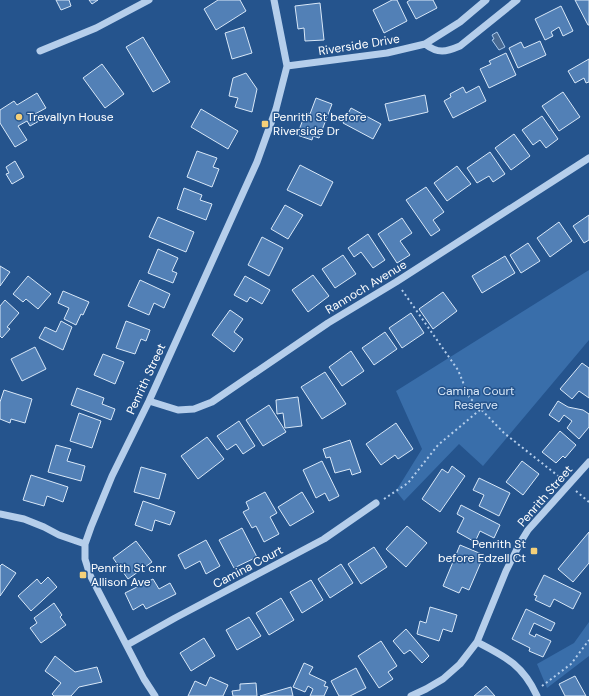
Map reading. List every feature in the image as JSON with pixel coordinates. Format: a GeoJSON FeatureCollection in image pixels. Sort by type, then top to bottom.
{"type":"FeatureCollection","features":[{"type":"Feature","properties":{"kind":"street"},"geometry":{"type":"LineString","coordinates":[[40,51],[96,28],[149,0]]}},
{"type":"Feature","properties":{"kind":"street"},"geometry":{"type":"LineString","coordinates":[[274,0],[287,66]]}},
{"type":"Feature","properties":{"kind":"street","name":"Riverside Drive"},"geometry":{"type":"LineString","coordinates":[[287,66],[387,53],[425,44],[460,22],[486,0]]}},
{"type":"Feature","properties":{"kind":"street"},"geometry":{"type":"LineString","coordinates":[[425,44],[433,50],[441,51],[451,50],[460,46],[517,0]]}},
{"type":"Feature","properties":{"kind":"street","name":"Penrith Street"},"geometry":{"type":"LineString","coordinates":[[155,696],[144,679],[90,575],[85,558],[85,544],[112,476],[149,401],[257,162],[276,109],[287,66]]}},
{"type":"Feature","properties":{"kind":"street","name":"Rannoch Avenue"},"geometry":{"type":"LineString","coordinates":[[149,401],[178,410],[194,409],[212,402],[322,326],[396,282],[589,158]]}},
{"type":"Feature","properties":{"kind":"street","name":"Penrith Street"},"geometry":{"type":"LineString","coordinates":[[411,696],[443,679],[460,664],[477,642],[506,570],[528,530],[589,462]]}},
{"type":"Feature","properties":{"kind":"street","name":"Camina Court"},"geometry":{"type":"LineString","coordinates":[[127,645],[324,539],[376,504]]}},
{"type":"Feature","properties":{"kind":"street"},"geometry":{"type":"LineString","coordinates":[[0,514],[24,518],[59,535],[85,544]]}},
{"type":"Feature","properties":{"kind":"street"},"geometry":{"type":"LineString","coordinates":[[477,642],[504,656],[519,668],[532,684],[536,694]]}},
{"type":"Feature","properties":{"kind":"path"},"geometry":{"type":"LineString","coordinates":[[396,282],[458,370],[469,397],[504,433],[589,502]]}},
{"type":"Feature","properties":{"kind":"path"},"geometry":{"type":"LineString","coordinates":[[376,504],[408,484],[438,445],[481,409]]}},
{"type":"Feature","properties":{"kind":"path"},"geometry":{"type":"LineString","coordinates":[[536,694],[571,664],[589,640]]}},
{"type":"Feature","properties":{"kind":"green space","name":"Camina Court Reserve"},"geometry":{"type":"Polygon","coordinates":[[[589,270],[589,340],[483,466],[459,444],[404,501],[396,491],[422,449],[396,391],[589,270]]]}},
{"type":"Feature","properties":{"kind":"green space"},"geometry":{"type":"Polygon","coordinates":[[[589,622],[589,656],[547,688],[537,664],[574,643],[589,622]]]}},
{"type":"Feature","properties":{"kind":"shaded area"},"geometry":{"type":"Polygon","coordinates":[[[497,32],[505,47],[499,50],[492,40],[494,39],[492,35],[497,32]]]}},
{"type":"Feature","properties":{"kind":"building"},"geometry":{"type":"Polygon","coordinates":[[[56,0],[69,0],[71,6],[61,10],[56,0]]]}},
{"type":"Feature","properties":{"kind":"building"},"geometry":{"type":"Polygon","coordinates":[[[89,0],[98,0],[92,4],[89,0]]]}},
{"type":"Feature","properties":{"kind":"building"},"geometry":{"type":"Polygon","coordinates":[[[218,0],[240,0],[246,11],[216,30],[204,9],[218,0]]]}},
{"type":"Feature","properties":{"kind":"building"},"geometry":{"type":"Polygon","coordinates":[[[392,0],[397,0],[407,21],[384,33],[373,10],[392,0]]]}},
{"type":"Feature","properties":{"kind":"building"},"geometry":{"type":"Polygon","coordinates":[[[410,0],[433,0],[437,8],[416,19],[407,2],[410,0]]]}},
{"type":"Feature","properties":{"kind":"building"},"geometry":{"type":"Polygon","coordinates":[[[575,0],[589,0],[589,25],[588,25],[575,0]]]}},
{"type":"Feature","properties":{"kind":"building"},"geometry":{"type":"Polygon","coordinates":[[[320,3],[324,40],[305,41],[304,28],[298,29],[295,6],[320,3]]]}},
{"type":"Feature","properties":{"kind":"building"},"geometry":{"type":"Polygon","coordinates":[[[561,6],[573,31],[563,36],[559,27],[551,32],[553,36],[545,40],[535,19],[561,6]]]}},
{"type":"Feature","properties":{"kind":"building"},"geometry":{"type":"Polygon","coordinates":[[[244,27],[252,53],[232,59],[225,33],[244,27]]]}},
{"type":"Feature","properties":{"kind":"building"},"geometry":{"type":"Polygon","coordinates":[[[143,37],[170,82],[153,92],[126,47],[143,37]]]}},
{"type":"Feature","properties":{"kind":"building"},"geometry":{"type":"Polygon","coordinates":[[[540,41],[546,55],[518,68],[509,48],[521,42],[524,48],[540,41]]]}},
{"type":"Feature","properties":{"kind":"building"},"geometry":{"type":"Polygon","coordinates":[[[506,53],[516,75],[489,88],[480,69],[491,64],[489,61],[506,53]]]}},
{"type":"Feature","properties":{"kind":"building"},"geometry":{"type":"Polygon","coordinates":[[[589,59],[589,82],[586,83],[584,78],[575,83],[568,71],[589,59]]]}},
{"type":"Feature","properties":{"kind":"building"},"geometry":{"type":"Polygon","coordinates":[[[102,64],[124,94],[105,108],[83,78],[102,64]]]}},
{"type":"Feature","properties":{"kind":"building"},"geometry":{"type":"Polygon","coordinates":[[[246,73],[257,89],[252,112],[235,107],[238,98],[229,96],[233,78],[246,73]]]}},
{"type":"Feature","properties":{"kind":"building"},"geometry":{"type":"Polygon","coordinates":[[[479,86],[486,101],[453,118],[444,101],[451,97],[450,94],[463,87],[466,93],[479,86]]]}},
{"type":"Feature","properties":{"kind":"building"},"geometry":{"type":"Polygon","coordinates":[[[563,92],[580,117],[559,131],[542,106],[563,92]]]}},
{"type":"Feature","properties":{"kind":"building","name":"Trevallyn House"},"geometry":{"type":"Polygon","coordinates":[[[37,93],[46,108],[35,114],[39,121],[30,126],[27,121],[18,126],[27,140],[15,147],[0,123],[0,110],[14,101],[17,105],[37,93]]]}},
{"type":"Feature","properties":{"kind":"building"},"geometry":{"type":"Polygon","coordinates":[[[425,95],[428,112],[389,121],[385,104],[425,95]]]}},
{"type":"Feature","properties":{"kind":"building"},"geometry":{"type":"Polygon","coordinates":[[[316,98],[332,104],[319,138],[313,136],[312,140],[297,135],[306,112],[310,114],[316,98]]]}},
{"type":"Feature","properties":{"kind":"building"},"geometry":{"type":"Polygon","coordinates":[[[351,108],[381,124],[373,139],[343,123],[351,108]]]}},
{"type":"Feature","properties":{"kind":"building"},"geometry":{"type":"Polygon","coordinates":[[[201,109],[238,131],[228,149],[191,127],[201,109]]]}},
{"type":"Feature","properties":{"kind":"building"},"geometry":{"type":"Polygon","coordinates":[[[542,116],[558,139],[546,148],[540,140],[533,145],[522,130],[542,116]]]}},
{"type":"Feature","properties":{"kind":"building"},"geometry":{"type":"Polygon","coordinates":[[[514,134],[530,156],[511,170],[495,148],[514,134]]]}},
{"type":"Feature","properties":{"kind":"building"},"geometry":{"type":"Polygon","coordinates":[[[197,151],[217,158],[213,167],[219,169],[212,187],[187,177],[197,151]]]}},
{"type":"Feature","properties":{"kind":"building"},"geometry":{"type":"Polygon","coordinates":[[[490,152],[505,174],[493,182],[489,176],[477,183],[467,168],[490,152]]]}},
{"type":"Feature","properties":{"kind":"building"},"geometry":{"type":"Polygon","coordinates":[[[15,161],[24,177],[12,184],[6,174],[9,173],[6,167],[15,161]]]}},
{"type":"Feature","properties":{"kind":"building"},"geometry":{"type":"Polygon","coordinates":[[[300,165],[333,182],[321,206],[287,190],[300,165]]]}},
{"type":"Feature","properties":{"kind":"building"},"geometry":{"type":"Polygon","coordinates":[[[457,166],[471,184],[447,201],[434,183],[457,166]]]}},
{"type":"Feature","properties":{"kind":"building"},"geometry":{"type":"Polygon","coordinates":[[[426,187],[444,212],[433,220],[440,230],[431,236],[406,200],[426,187]]]}},
{"type":"Feature","properties":{"kind":"building"},"geometry":{"type":"Polygon","coordinates":[[[184,188],[202,195],[200,200],[212,204],[206,220],[177,209],[184,188]]]}},
{"type":"Feature","properties":{"kind":"building"},"geometry":{"type":"Polygon","coordinates":[[[285,205],[303,215],[288,239],[271,229],[285,205]]]}},
{"type":"Feature","properties":{"kind":"building"},"geometry":{"type":"Polygon","coordinates":[[[589,215],[589,240],[584,243],[573,226],[589,215]]]}},
{"type":"Feature","properties":{"kind":"building"},"geometry":{"type":"Polygon","coordinates":[[[158,217],[194,232],[186,252],[149,237],[158,217]]]}},
{"type":"Feature","properties":{"kind":"building"},"geometry":{"type":"Polygon","coordinates":[[[402,218],[412,233],[400,241],[410,255],[397,263],[378,234],[402,218]]]}},
{"type":"Feature","properties":{"kind":"building"},"geometry":{"type":"Polygon","coordinates":[[[559,222],[572,241],[550,257],[537,238],[559,222]]]}},
{"type":"Feature","properties":{"kind":"building"},"geometry":{"type":"Polygon","coordinates":[[[368,234],[385,260],[373,268],[361,252],[354,257],[348,248],[368,234]]]}},
{"type":"Feature","properties":{"kind":"building"},"geometry":{"type":"Polygon","coordinates":[[[262,237],[283,248],[269,276],[248,265],[262,237]]]}},
{"type":"Feature","properties":{"kind":"building"},"geometry":{"type":"Polygon","coordinates":[[[528,243],[540,261],[521,273],[510,255],[528,243]]]}},
{"type":"Feature","properties":{"kind":"building"},"geometry":{"type":"Polygon","coordinates":[[[158,249],[178,258],[172,271],[177,273],[173,283],[148,273],[158,249]]]}},
{"type":"Feature","properties":{"kind":"building"},"geometry":{"type":"Polygon","coordinates":[[[343,255],[356,274],[335,288],[322,269],[343,255]]]}},
{"type":"Feature","properties":{"kind":"building"},"geometry":{"type":"Polygon","coordinates":[[[505,256],[515,273],[482,293],[472,276],[505,256]]]}},
{"type":"Feature","properties":{"kind":"building"},"geometry":{"type":"Polygon","coordinates":[[[0,266],[10,272],[0,286],[0,266]]]}},
{"type":"Feature","properties":{"kind":"building"},"geometry":{"type":"Polygon","coordinates":[[[313,275],[329,296],[308,312],[292,290],[313,275]]]}},
{"type":"Feature","properties":{"kind":"building"},"geometry":{"type":"Polygon","coordinates":[[[28,276],[51,294],[38,309],[26,299],[23,302],[13,294],[28,276]]]}},
{"type":"Feature","properties":{"kind":"building"},"geometry":{"type":"Polygon","coordinates":[[[245,276],[270,290],[262,304],[250,297],[247,302],[234,295],[245,276]]]}},
{"type":"Feature","properties":{"kind":"building"},"geometry":{"type":"Polygon","coordinates":[[[140,280],[170,294],[164,308],[154,303],[149,315],[128,306],[140,280]]]}},
{"type":"Feature","properties":{"kind":"building"},"geometry":{"type":"Polygon","coordinates":[[[63,291],[89,302],[76,325],[64,319],[69,308],[58,303],[63,291]]]}},
{"type":"Feature","properties":{"kind":"building"},"geometry":{"type":"Polygon","coordinates":[[[443,292],[457,311],[433,329],[419,309],[443,292]]]}},
{"type":"Feature","properties":{"kind":"building"},"geometry":{"type":"Polygon","coordinates":[[[5,300],[19,313],[7,327],[10,329],[2,338],[0,336],[0,306],[5,300]]]}},
{"type":"Feature","properties":{"kind":"building"},"geometry":{"type":"Polygon","coordinates":[[[230,310],[243,319],[234,332],[243,339],[234,352],[212,335],[230,310]]]}},
{"type":"Feature","properties":{"kind":"building"},"geometry":{"type":"Polygon","coordinates":[[[411,313],[424,333],[402,348],[389,328],[411,313]]]}},
{"type":"Feature","properties":{"kind":"building"},"geometry":{"type":"Polygon","coordinates":[[[61,321],[72,327],[63,350],[39,338],[45,327],[56,332],[61,321]]]}},
{"type":"Feature","properties":{"kind":"building"},"geometry":{"type":"Polygon","coordinates":[[[126,321],[150,330],[146,341],[141,339],[135,354],[116,348],[126,321]]]}},
{"type":"Feature","properties":{"kind":"building"},"geometry":{"type":"Polygon","coordinates":[[[385,332],[397,349],[374,365],[362,348],[385,332]]]}},
{"type":"Feature","properties":{"kind":"building"},"geometry":{"type":"Polygon","coordinates":[[[35,347],[46,369],[22,381],[11,359],[35,347]]]}},
{"type":"Feature","properties":{"kind":"building"},"geometry":{"type":"Polygon","coordinates":[[[351,351],[364,371],[342,386],[329,367],[351,351]]]}},
{"type":"Feature","properties":{"kind":"building"},"geometry":{"type":"Polygon","coordinates":[[[103,354],[124,362],[115,384],[94,375],[103,354]]]}},
{"type":"Feature","properties":{"kind":"building"},"geometry":{"type":"Polygon","coordinates":[[[582,363],[589,368],[589,398],[579,391],[572,399],[560,389],[582,363]]]}},
{"type":"Feature","properties":{"kind":"building"},"geometry":{"type":"Polygon","coordinates":[[[325,372],[346,404],[322,419],[301,387],[325,372]]]}},
{"type":"Feature","properties":{"kind":"building"},"geometry":{"type":"Polygon","coordinates":[[[77,388],[104,398],[102,404],[115,409],[111,420],[71,405],[77,388]]]}},
{"type":"Feature","properties":{"kind":"building"},"geometry":{"type":"Polygon","coordinates":[[[4,390],[32,399],[25,423],[11,419],[10,423],[0,419],[0,402],[4,390]]]}},
{"type":"Feature","properties":{"kind":"building"},"geometry":{"type":"Polygon","coordinates":[[[298,397],[302,426],[285,428],[283,413],[277,414],[276,400],[298,397]]]}},
{"type":"Feature","properties":{"kind":"building"},"geometry":{"type":"Polygon","coordinates":[[[558,401],[568,407],[583,410],[589,414],[589,427],[579,439],[567,428],[572,421],[564,415],[559,422],[549,415],[558,401]]]}},
{"type":"Feature","properties":{"kind":"building"},"geometry":{"type":"Polygon","coordinates":[[[269,405],[286,432],[263,446],[246,420],[269,405]]]}},
{"type":"Feature","properties":{"kind":"building"},"geometry":{"type":"Polygon","coordinates":[[[79,413],[101,421],[92,448],[70,441],[79,413]]]}},
{"type":"Feature","properties":{"kind":"building"},"geometry":{"type":"Polygon","coordinates":[[[239,421],[255,446],[243,454],[236,444],[227,450],[217,436],[239,421]]]}},
{"type":"Feature","properties":{"kind":"building"},"geometry":{"type":"Polygon","coordinates":[[[396,423],[413,449],[398,459],[395,455],[381,465],[366,444],[396,423]]]}},
{"type":"Feature","properties":{"kind":"building"},"geometry":{"type":"Polygon","coordinates":[[[560,431],[576,445],[565,458],[563,456],[556,463],[542,452],[560,431]]]}},
{"type":"Feature","properties":{"kind":"building"},"geometry":{"type":"Polygon","coordinates":[[[207,437],[224,459],[198,479],[181,456],[207,437]]]}},
{"type":"Feature","properties":{"kind":"building"},"geometry":{"type":"Polygon","coordinates":[[[350,440],[361,472],[352,475],[350,469],[335,473],[330,457],[326,458],[323,449],[350,440]]]}},
{"type":"Feature","properties":{"kind":"building"},"geometry":{"type":"Polygon","coordinates":[[[56,445],[71,449],[67,461],[85,466],[81,481],[48,472],[56,445]]]}},
{"type":"Feature","properties":{"kind":"building"},"geometry":{"type":"Polygon","coordinates":[[[322,461],[339,496],[329,501],[325,493],[316,498],[303,470],[322,461]]]}},
{"type":"Feature","properties":{"kind":"building"},"geometry":{"type":"Polygon","coordinates":[[[522,461],[539,474],[523,495],[506,482],[522,461]]]}},
{"type":"Feature","properties":{"kind":"building"},"geometry":{"type":"Polygon","coordinates":[[[452,466],[465,476],[440,512],[422,499],[442,469],[448,473],[452,466]]]}},
{"type":"Feature","properties":{"kind":"building"},"geometry":{"type":"Polygon","coordinates":[[[141,467],[166,474],[159,499],[134,492],[141,467]]]}},
{"type":"Feature","properties":{"kind":"building"},"geometry":{"type":"Polygon","coordinates":[[[31,475],[68,487],[63,502],[47,496],[44,506],[23,500],[31,475]]]}},
{"type":"Feature","properties":{"kind":"building"},"geometry":{"type":"Polygon","coordinates":[[[479,478],[510,493],[499,516],[479,506],[484,495],[473,490],[479,478]]]}},
{"type":"Feature","properties":{"kind":"building"},"geometry":{"type":"Polygon","coordinates":[[[265,492],[277,513],[270,517],[279,534],[264,542],[256,526],[252,528],[243,512],[249,509],[246,502],[265,492]]]}},
{"type":"Feature","properties":{"kind":"building"},"geometry":{"type":"Polygon","coordinates":[[[302,492],[314,512],[290,526],[278,507],[302,492]]]}},
{"type":"Feature","properties":{"kind":"building"},"geometry":{"type":"Polygon","coordinates":[[[143,501],[175,512],[170,525],[155,520],[152,531],[135,525],[143,501]]]}},
{"type":"Feature","properties":{"kind":"building"},"geometry":{"type":"Polygon","coordinates":[[[461,505],[500,525],[494,538],[480,531],[475,542],[457,532],[464,518],[457,514],[461,505]]]}},
{"type":"Feature","properties":{"kind":"building"},"geometry":{"type":"Polygon","coordinates":[[[407,526],[427,543],[406,567],[386,549],[407,526]]]}},
{"type":"Feature","properties":{"kind":"building"},"geometry":{"type":"Polygon","coordinates":[[[242,528],[257,557],[234,568],[219,540],[242,528]]]}},
{"type":"Feature","properties":{"kind":"building"},"geometry":{"type":"Polygon","coordinates":[[[589,532],[589,563],[573,582],[558,569],[589,532]]]}},
{"type":"Feature","properties":{"kind":"building"},"geometry":{"type":"Polygon","coordinates":[[[206,540],[220,566],[206,574],[200,561],[185,569],[178,555],[206,540]]]}},
{"type":"Feature","properties":{"kind":"building"},"geometry":{"type":"Polygon","coordinates":[[[136,541],[152,562],[128,579],[113,558],[136,541]]]}},
{"type":"Feature","properties":{"kind":"building"},"geometry":{"type":"Polygon","coordinates":[[[460,545],[484,555],[469,590],[462,587],[459,593],[443,586],[460,545]]]}},
{"type":"Feature","properties":{"kind":"building"},"geometry":{"type":"Polygon","coordinates":[[[374,547],[387,567],[361,584],[348,564],[374,547]]]}},
{"type":"Feature","properties":{"kind":"building"},"geometry":{"type":"Polygon","coordinates":[[[2,564],[16,573],[0,596],[0,566],[2,564]]]}},
{"type":"Feature","properties":{"kind":"building"},"geometry":{"type":"Polygon","coordinates":[[[341,564],[353,583],[330,598],[318,579],[341,564]]]}},
{"type":"Feature","properties":{"kind":"building"},"geometry":{"type":"Polygon","coordinates":[[[544,575],[581,593],[573,609],[554,599],[550,607],[535,600],[537,596],[534,595],[544,575]]]}},
{"type":"Feature","properties":{"kind":"building"},"geometry":{"type":"Polygon","coordinates":[[[48,577],[57,587],[31,611],[18,596],[37,579],[41,584],[48,577]]]}},
{"type":"Feature","properties":{"kind":"building"},"geometry":{"type":"Polygon","coordinates":[[[153,579],[159,589],[170,583],[176,594],[146,609],[143,604],[133,610],[125,593],[153,579]]]}},
{"type":"Feature","properties":{"kind":"building"},"geometry":{"type":"Polygon","coordinates":[[[311,580],[323,600],[302,613],[290,592],[311,580]]]}},
{"type":"Feature","properties":{"kind":"building"},"geometry":{"type":"Polygon","coordinates":[[[281,598],[294,620],[269,635],[256,613],[281,598]]]}},
{"type":"Feature","properties":{"kind":"building"},"geometry":{"type":"Polygon","coordinates":[[[54,603],[62,615],[60,617],[66,625],[41,643],[30,628],[37,623],[34,618],[54,603]]]}},
{"type":"Feature","properties":{"kind":"building"},"geometry":{"type":"Polygon","coordinates":[[[430,607],[457,615],[452,632],[443,629],[439,641],[417,634],[420,621],[426,623],[430,607]]]}},
{"type":"Feature","properties":{"kind":"building"},"geometry":{"type":"Polygon","coordinates":[[[526,609],[555,623],[551,631],[534,623],[529,634],[535,637],[536,634],[551,641],[543,657],[529,651],[530,648],[512,639],[526,609]]]}},
{"type":"Feature","properties":{"kind":"building"},"geometry":{"type":"Polygon","coordinates":[[[249,617],[261,636],[237,650],[226,630],[249,617]]]}},
{"type":"Feature","properties":{"kind":"building"},"geometry":{"type":"Polygon","coordinates":[[[406,629],[429,656],[422,663],[410,650],[404,654],[393,641],[406,629]]]}},
{"type":"Feature","properties":{"kind":"building"},"geometry":{"type":"Polygon","coordinates":[[[204,638],[215,656],[191,671],[180,653],[204,638]]]}},
{"type":"Feature","properties":{"kind":"building"},"geometry":{"type":"Polygon","coordinates":[[[381,641],[397,666],[388,672],[393,679],[379,688],[358,656],[381,641]]]}},
{"type":"Feature","properties":{"kind":"building"},"geometry":{"type":"Polygon","coordinates":[[[55,656],[75,672],[97,667],[102,682],[79,687],[71,696],[54,696],[52,694],[61,683],[45,671],[55,656]]]}},
{"type":"Feature","properties":{"kind":"building"},"geometry":{"type":"Polygon","coordinates":[[[304,663],[313,667],[309,674],[326,682],[324,686],[328,687],[324,696],[310,696],[313,689],[308,686],[305,692],[293,687],[304,663]]]}},
{"type":"Feature","properties":{"kind":"building"},"geometry":{"type":"Polygon","coordinates":[[[356,668],[366,688],[350,696],[339,696],[331,681],[356,668]]]}},
{"type":"Feature","properties":{"kind":"building"},"geometry":{"type":"Polygon","coordinates":[[[575,676],[586,696],[565,696],[559,684],[575,676]]]}},
{"type":"Feature","properties":{"kind":"building"},"geometry":{"type":"Polygon","coordinates":[[[210,677],[228,685],[223,696],[188,696],[195,681],[206,686],[210,677]]]}},
{"type":"Feature","properties":{"kind":"building"},"geometry":{"type":"Polygon","coordinates":[[[256,683],[257,696],[233,696],[232,691],[240,690],[240,684],[256,683]]]}},
{"type":"Feature","properties":{"kind":"building"},"geometry":{"type":"Polygon","coordinates":[[[486,686],[495,696],[474,696],[486,686]]]}},
{"type":"Feature","properties":{"kind":"building"},"geometry":{"type":"Polygon","coordinates":[[[291,687],[293,696],[260,696],[291,687]]]}},
{"type":"Feature","properties":{"kind":"place","name":"Trevallyn House"},"geometry":{"type":"Point","coordinates":[19,117]}},
{"type":"Feature","properties":{"kind":"place","name":"Penrith St before Riverside Dr"},"geometry":{"type":"Point","coordinates":[265,124]}},
{"type":"Feature","properties":{"kind":"place","name":"Penrith St before Edzell Ct"},"geometry":{"type":"Point","coordinates":[534,551]}},
{"type":"Feature","properties":{"kind":"place","name":"Penrith St cnr Allison Ave"},"geometry":{"type":"Point","coordinates":[83,575]}}]}
